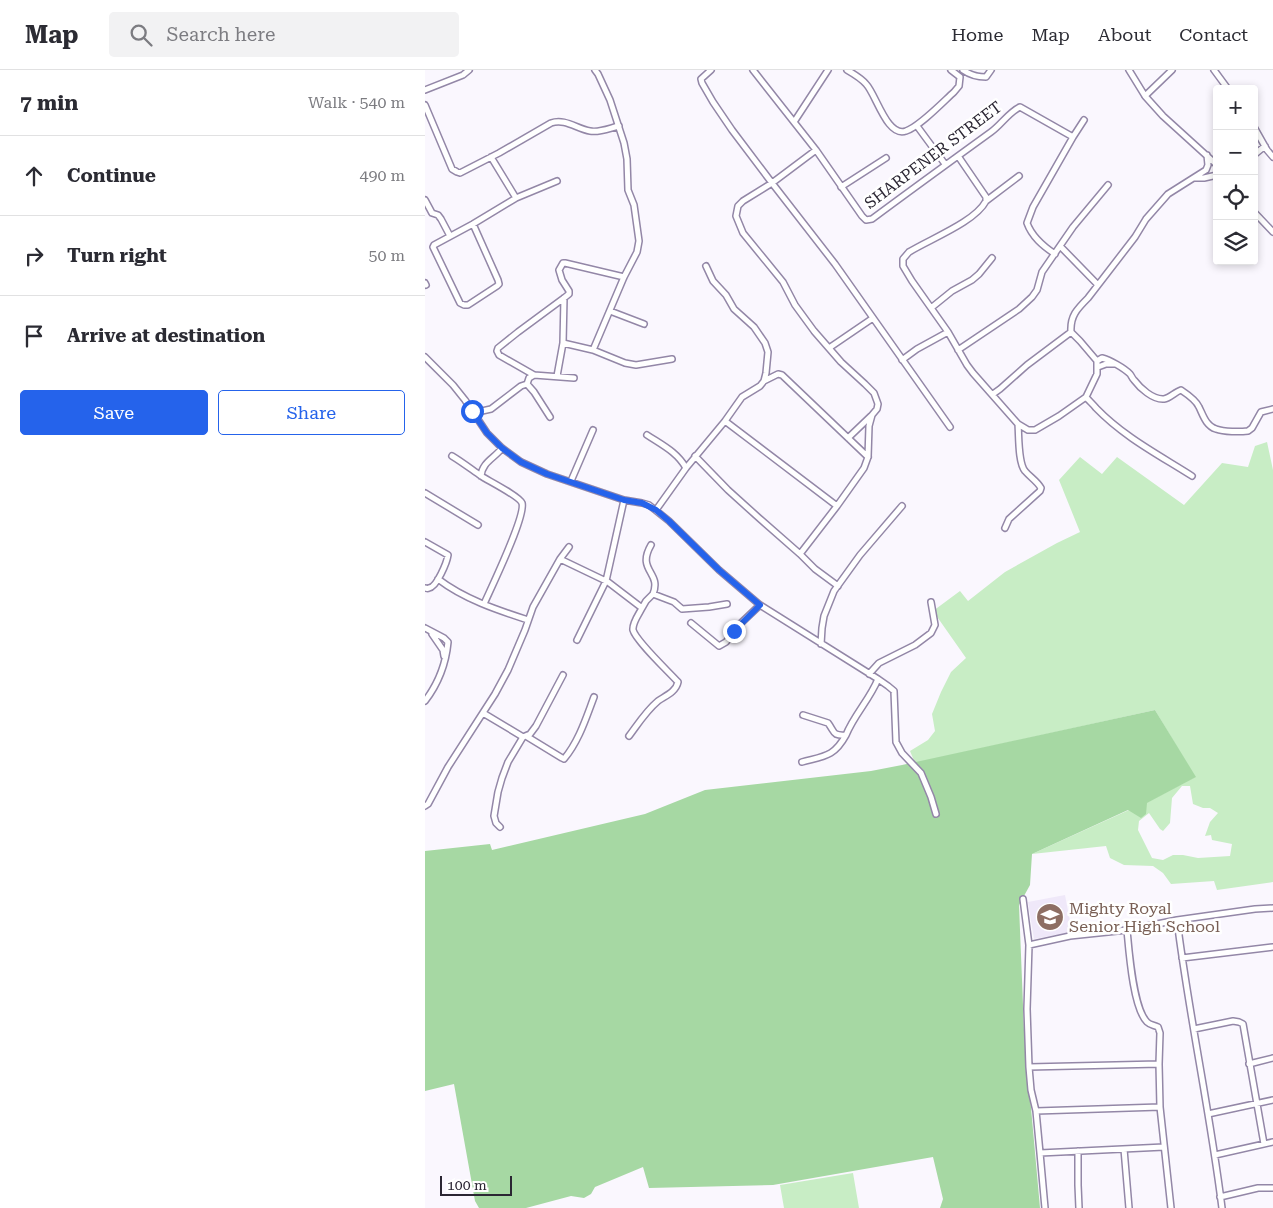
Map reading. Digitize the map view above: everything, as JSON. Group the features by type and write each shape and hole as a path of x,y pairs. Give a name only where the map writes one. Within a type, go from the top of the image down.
{"street":[{"path":"425,90 463,75 469,70"},
{"path":"593,350 624,277 637,252 639,241 634,205 628,190 627,159 624,144 610,100 595,70"},
{"path":"711,70 701,79 713,102 772,183 835,264 950,427"},
{"name":"SHARPENER STREET","path":"753,70 816,150 866,220 872,220 945,164 999,126 1014,110 1020,107 1073,137"},
{"path":"794,122 828,70"},
{"path":"847,70 867,84 885,118 900,132 917,126 955,92 959,86 960,77 951,70"},
{"path":"963,70 970,75 986,77 991,70"},
{"path":"1129,70 1145,96 1163,116 1213,162"},
{"path":"1145,96 1172,70"},
{"path":"1214,70 1225,85"},
{"path":"425,105 449,162 455,171 460,173 551,123 564,122 591,132 619,126"},
{"path":"1055,254 1042,245 1030,232 1027,222 1033,207 1084,120"},
{"path":"917,126 945,164"},
{"path":"1256,130 1273,158"},
{"path":"1258,152 1265,146"},
{"path":"816,150 772,183 749,196 738,206 736,216 743,232 783,282 795,305 814,331 841,362 874,393 878,404 877,409 848,438"},
{"path":"1098,364 1071,332 1072,318 1168,194 1195,178 1207,168 1207,155"},
{"path":"958,156 986,197 986,201"},
{"path":"491,157 516,198"},
{"path":"841,187 886,158"},
{"path":"1019,176 986,201 968,219 909,252 903,259 903,266 912,281 948,332 967,365 1018,424 1029,430 1035,430 1086,397 1102,358 1130,374 1139,386 1157,398 1164,399 1181,390 1186,393 1199,406 1205,420 1217,430 1248,431 1261,412 1273,409"},
{"path":"1195,178 1213,176"},
{"path":"473,224 499,284 468,305 464,305 460,303 433,247 435,244 516,198 557,181"},
{"path":"958,350 1019,309 1031,297 1037,290 1042,272 1082,216 1108,185"},
{"path":"425,200 432,213"},
{"path":"425,215 432,213 438,215 450,236"},
{"path":"1258,216 1273,232"},
{"path":"1060,246 1098,284"},
{"path":"931,308 952,291 972,280 992,258"},
{"path":"574,378 534,375 499,355 497,351 518,332 569,294 559,270 563,263 624,277"},
{"path":"656,510 686,468 725,421 742,397 760,386 764,381 766,373 768,352 765,343 734,309 726,295 713,281 706,266"},
{"path":"557,376 563,343 564,298"},
{"path":"610,311 644,324"},
{"path":"829,348 873,318"},
{"path":"902,360 917,349 948,332"},
{"path":"993,394 1027,365 1071,332"},
{"path":"563,343 593,350 625,363 636,365 673,359"},
{"path":"426,359 453,385 487,433 502,448 521,462 547,474 624,500 642,503 656,510 719,570 760,605 894,691 896,742 902,753 921,773 936,814"},
{"path":"764,381 778,374 782,375 868,457"},
{"path":"527,384 529,378 534,375"},
{"path":"472,411 482,412 491,409 521,386 527,384"},
{"path":"527,384 550,417"},
{"path":"1086,397 1122,432 1192,476"},
{"path":"800,554 864,468 868,457 869,426 872,415"},
{"path":"725,421 837,506"},
{"path":"1005,528 1009,519 1041,488 1024,471 1021,463 1018,424"},
{"path":"571,481 593,430"},
{"path":"647,435 677,455 686,468"},
{"path":"481,476 481,471 487,461 496,456 502,448"},
{"path":"452,456 515,496 522,505 518,525 484,604"},
{"path":"681,459 693,459 815,569 838,586"},
{"path":"425,493 478,525"},
{"path":"577,640 606,581 624,500"},
{"path":"821,644 821,628 832,594 860,555 902,506"},
{"path":"425,542 448,555 438,579 430,588 425,588"},
{"path":"629,736 649,709 673,691 678,682 637,637 633,630 633,626 642,608 655,589 655,582 645,559 651,545"},
{"path":"425,806 495,694 508,670 533,607 569,547"},
{"path":"560,560 606,581 642,608"},
{"path":"438,579 484,604 528,620"},
{"path":"653,594 674,602 682,609 727,604"},
{"path":"869,674 879,663 915,645 931,633 935,625 931,602"},
{"path":"691,623 719,646 726,642 740,624 760,605"},
{"path":"425,701 438,680 445,659 447,642 444,638 428,629"},
{"path":"500,827 496,823 494,816 498,792 508,762 525,737 536,726 563,675"},
{"path":"802,762 828,755 834,751 842,742 852,721 875,686 877,679"},
{"path":"425,689 433,690"},
{"path":"483,713 564,759 582,728 594,697"},
{"path":"803,715 828,723 834,733 838,735 846,735"},
{"path":"1023,899 1029,945 1027,1009 1029,1067 1031,1090 1036,1112 1045,1208"},
{"path":"1029,945 1070,936 1127,930 1177,920 1273,908"},
{"path":"1177,920 1222,1208"},
{"path":"1127,930 1136,998 1145,1020 1149,1024 1158,1027 1161,1033 1159,1064 1160,1107 1171,1208"},
{"path":"1182,958 1273,947"},
{"path":"1194,1029 1233,1021 1243,1024 1263,1144"},
{"path":"1249,1064 1273,1058"},
{"path":"1029,1067 1159,1064"},
{"path":"1208,1114 1273,1100"},
{"path":"1036,1112 1160,1107"},
{"path":"1215,1155 1273,1142"},
{"path":"1040,1153 1164,1148"},
{"path":"1124,1149 1129,1208"},
{"path":"1078,1152 1079,1208"},
{"path":"1220,1197 1258,1188 1273,1188"}],"shaded area":[{"name":"Mighty Royal Senior High School","path":"1065,895 1072,932 1034,939 1028,902"}],"green space":[{"path":"1267,442 1273,470 1273,882 1217,890 1214,881 1171,884 1163,873 1153,866 1124,865 1110,858 1106,846 1032,854 1129,810 1146,814 1146,803 1195,777 1155,710 915,763 910,751 928,740 935,731 932,714 941,692 951,672 966,658 933,611 960,591 968,601 1005,572 1080,532 1059,480 1080,457 1102,474 1117,457 1184,505 1222,463 1248,467 1255,446","holes":["1182,786 1190,786 1193,804 1203,808 1210,808 1218,813 1210,822 1205,836 1211,835 1212,840 1232,844 1230,856 1198,858 1173,855 1163,860 1152,858 1138,830 1139,821 1149,813 1163,831 1170,823 1172,798"]},
{"path":"1155,710 1196,777 1147,803 1146,814 1141,818 1128,810 1032,854 1030,885 1019,905 1024,1030 1040,1208 940,1208 943,1199 933,1157 773,1185 649,1188 643,1167 595,1187 591,1194 584,1198 571,1196 526,1208 479,1208 475,1201 454,1084 425,1091 425,851 490,844 492,850 645,814 705,790 871,771"},
{"path":"853,1173 859,1208 784,1208 780,1185"}],"place":[{"name":"Mighty Royal Senior High School","path":"1050,917"}],"route":[{"path":"472,411 487,433 502,448 521,462 547,474 624,500 642,503 663,515 719,570 760,605 734,631"}]}
